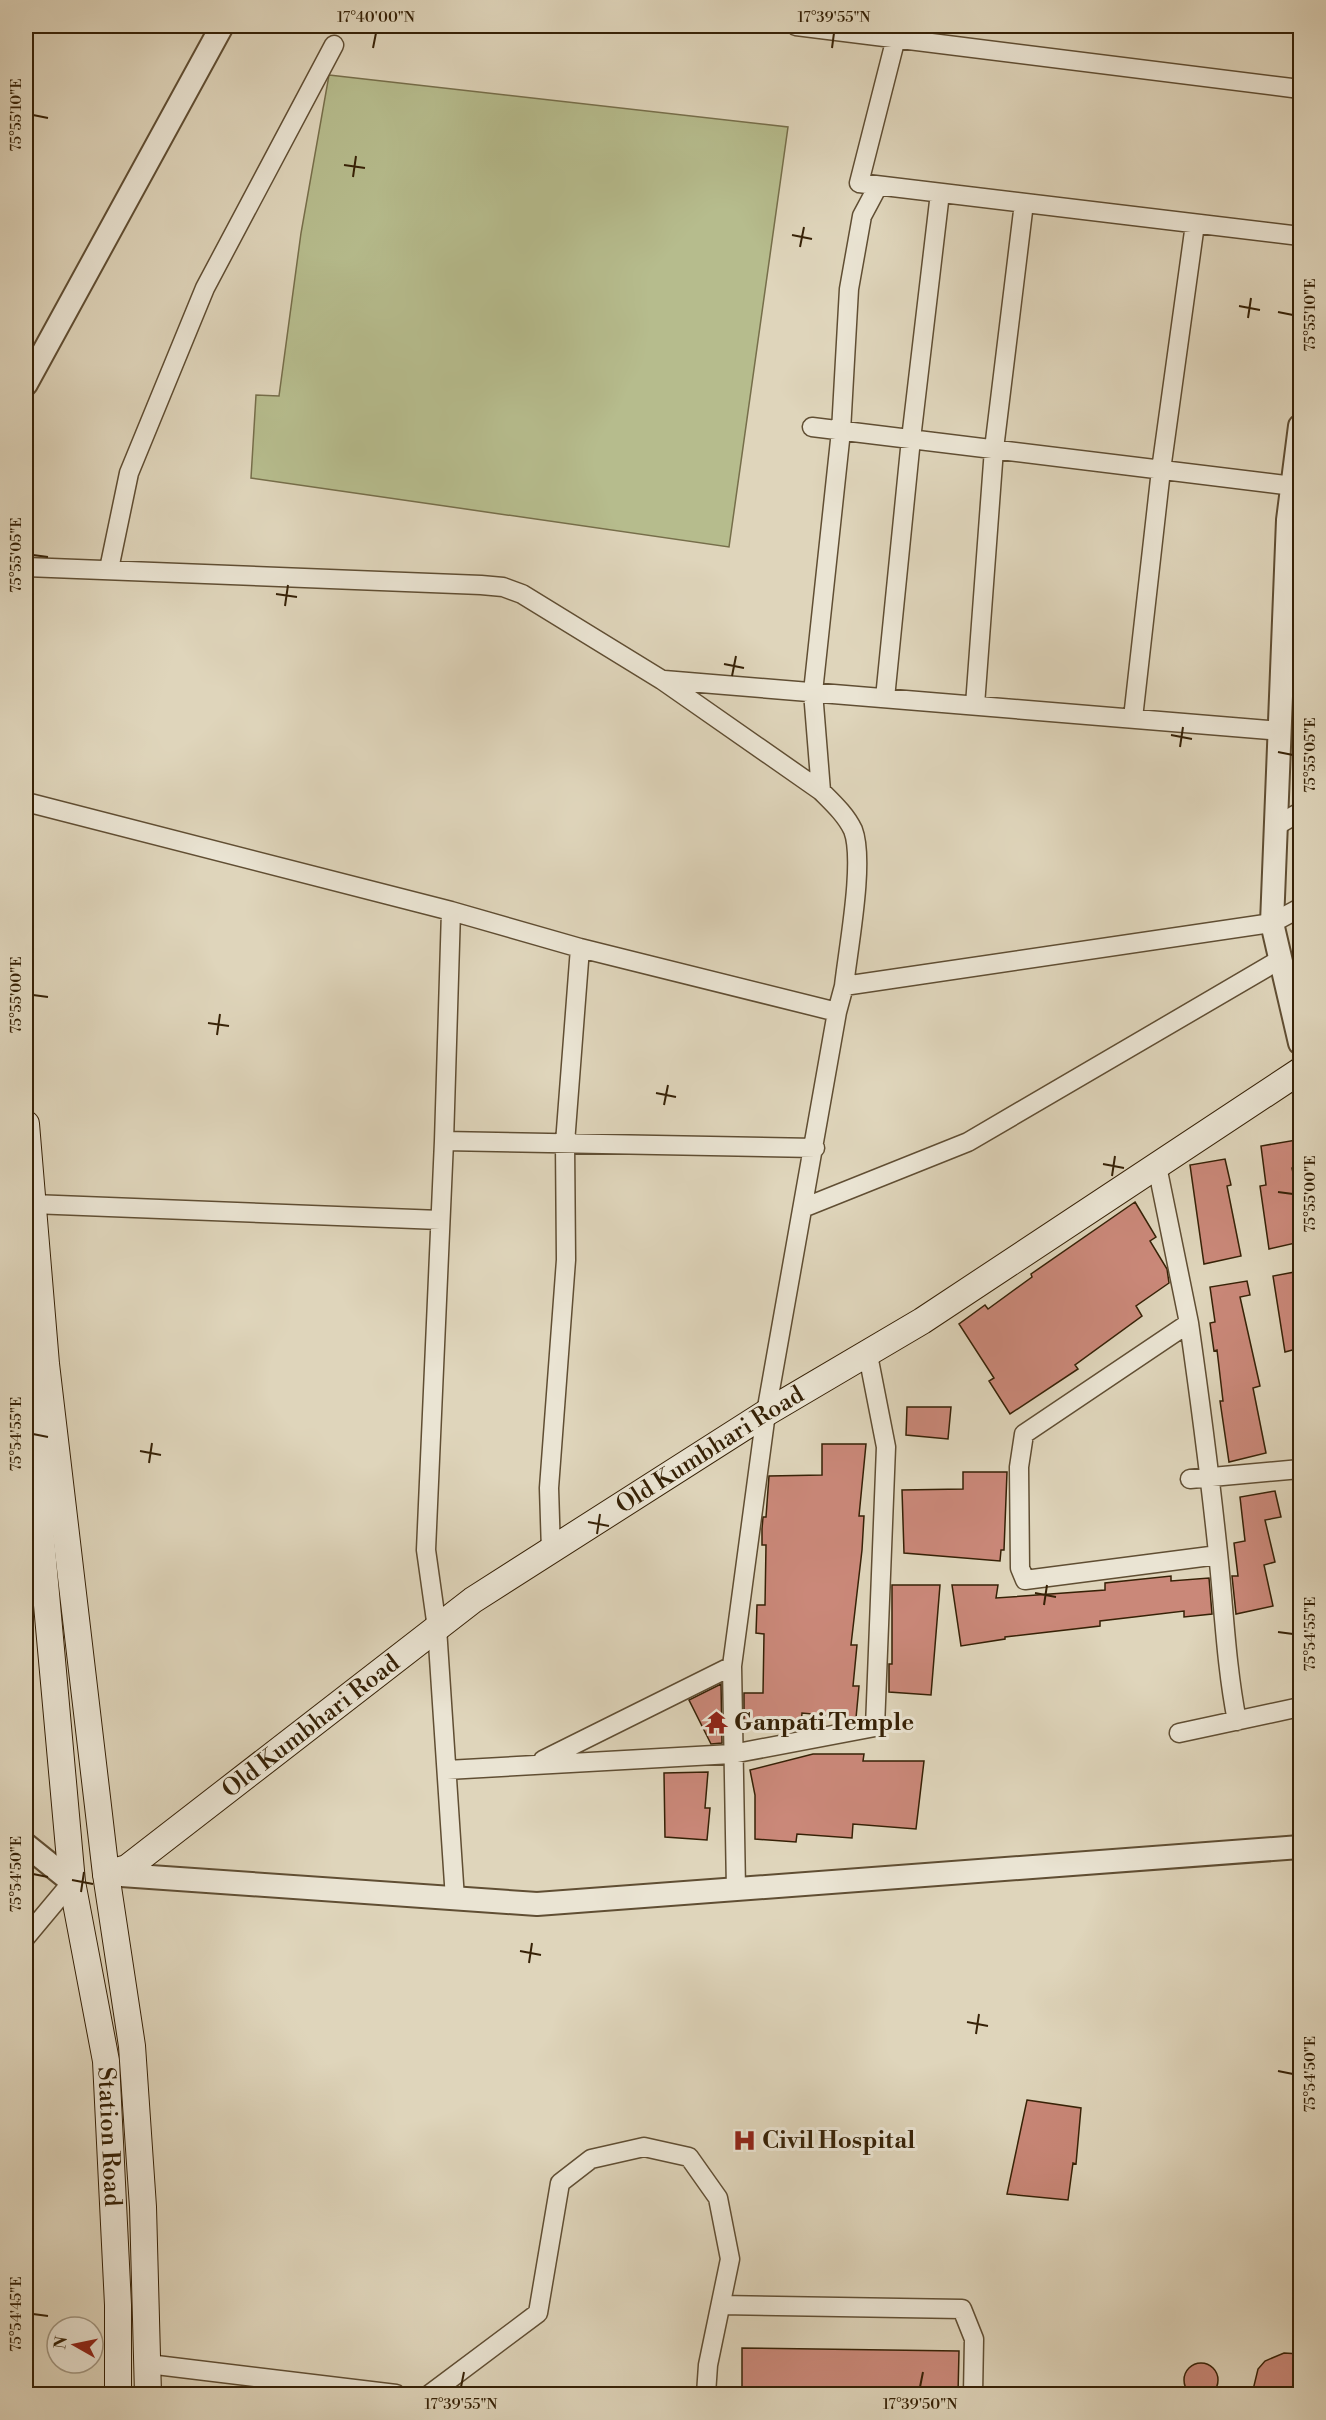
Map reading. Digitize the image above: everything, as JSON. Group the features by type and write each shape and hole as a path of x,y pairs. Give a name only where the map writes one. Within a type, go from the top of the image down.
{"main road":[{"name":"Old Kumbhari Road","path":"106,1874 127,1868 473,1600 766,1413 868,1355 1300,1071"},
{"path":"26,1124 46,1364 106,1874 132,2046 143,2207 148,2394"},
{"name":"Station Road","path":"26,1372 72,1882 106,2061 118,2305 118,2394"}],"street":[{"path":"26,384 222,26"},
{"path":"796,26 898,32 1300,89"},
{"path":"898,32 859,183 1300,236"},
{"path":"109,569 129,473 205,288 334,45"},
{"path":"821,791 813,692 841,431 849,289 862,216 878,186"},
{"path":"885,698 911,439 940,193"},
{"path":"975,705 994,449 1024,203"},
{"path":"1133,718 1161,470 1195,224"},
{"path":"1300,426 1288,520 1272,923 1300,1043"},
{"path":"812,427 1293,486"},
{"path":"26,567 503,587 522,594 662,680 821,791 840,810 853,830 859,854 844,986 837,1012 815,1148 766,1413 732,1666 736,1889"},
{"path":"662,680 1280,730"},
{"path":"26,802 451,911 580,948 837,1012"},
{"path":"1276,826 1300,812"},
{"path":"844,986 1272,923 1300,908"},
{"path":"451,911 444,1141 426,1550 437,1628 455,1899"},
{"path":"551,1551 549,1488 566,1260 565,1143 580,948"},
{"path":"803,1208 968,1142 1281,959"},
{"path":"444,1141 815,1148"},
{"path":"1157,1166 1189,1323 1210,1477 1230,1684 1237,1721"},
{"path":"32,1204 440,1220"},
{"path":"1189,1323 1024,1434 1019,1467 1020,1568 1025,1580 1218,1555"},
{"path":"447,1770 732,1754 875,1727 886,1447 868,1355"},
{"path":"1190,1479 1300,1469"},
{"path":"536,1764 732,1666"},
{"path":"1179,1732 1300,1707"},
{"path":"26,1845 72,1882 26,1937"},
{"path":"106,1874 537,1904 1300,1847"},
{"path":"430,2394 538,2313 560,2183 591,2159 644,2147 689,2157 718,2198 730,2259 708,2365 706,2394"},
{"path":"721,2305 962,2309 974,2339 973,2394"},
{"path":"148,2364 396,2394"}],"green space":[{"path":"329,75 788,127 729,547 251,478 256,395 279,396 301,233"}],"building":[{"path":"1296,1140 1300,1166 1292,1168 1300,1206 1300,1242 1269,1249 1260,1186 1266,1185 1261,1146"},
{"path":"1225,1159 1231,1185 1227,1186 1241,1256 1204,1264 1190,1165"},
{"path":"1135,1202 1156,1237 1150,1241 1167,1269 1169,1283 1136,1306 1142,1316 1075,1365 1078,1369 1010,1414 989,1381 994,1378 959,1324 985,1305 988,1309 1032,1277 1031,1274"},
{"path":"1300,1271 1300,1348 1285,1352 1273,1276"},
{"path":"1247,1281 1250,1295 1240,1297 1260,1386 1253,1388 1266,1453 1229,1462 1220,1401 1223,1401 1217,1350 1214,1351 1210,1323 1215,1322 1210,1287"},
{"path":"907,1407 951,1407 948,1439 906,1435"},
{"path":"822,1444 866,1444 859,1516 864,1516 862,1550 851,1645 857,1645 853,1686 859,1686 856,1718 802,1713 801,1725 744,1720 744,1693 763,1693 764,1634 756,1633 757,1605 765,1605 766,1545 762,1545 762,1529 763,1517 766,1517 769,1476 822,1475"},
{"path":"963,1472 1007,1472 1004,1550 1001,1550 1000,1561 904,1553 902,1490 963,1489"},
{"path":"1275,1491 1281,1517 1265,1520 1275,1562 1264,1565 1273,1606 1236,1614 1232,1576 1238,1576 1234,1543 1245,1541 1240,1497"},
{"path":"1171,1576 1171,1581 1209,1578 1212,1614 1184,1617 1184,1611 1100,1621 1100,1626 1005,1637 1005,1639 961,1646 952,1585 998,1585 996,1598 1105,1590 1105,1583"},
{"path":"892,1585 940,1585 931,1695 889,1692 889,1664 892,1664"},
{"path":"721,1684 722,1743 711,1744 689,1700"},
{"path":"813,1754 864,1754 863,1761 924,1761 916,1829 853,1824 852,1838 797,1834 796,1842 755,1839 755,1795 750,1770"},
{"path":"708,1772 705,1808 710,1808 707,1840 665,1837 664,1773"},
{"path":"1027,2100 1081,2108 1076,2164 1073,2163 1068,2200 1007,2194"},
{"path":"742,2348 959,2351 958,2394 742,2394"},
{"path":"1284,2353 1300,2354 1300,2394 1252,2394 1258,2369 1265,2361"},
{"path":"1201,2363 1213,2368 1218,2380 1213,2392 1201,2397 1189,2392 1184,2380 1189,2368"}],"place":[{"name":"Ganpati Temple","path":"716,1722"},
{"name":"Civil Hospital","path":"744,2140"}]}
